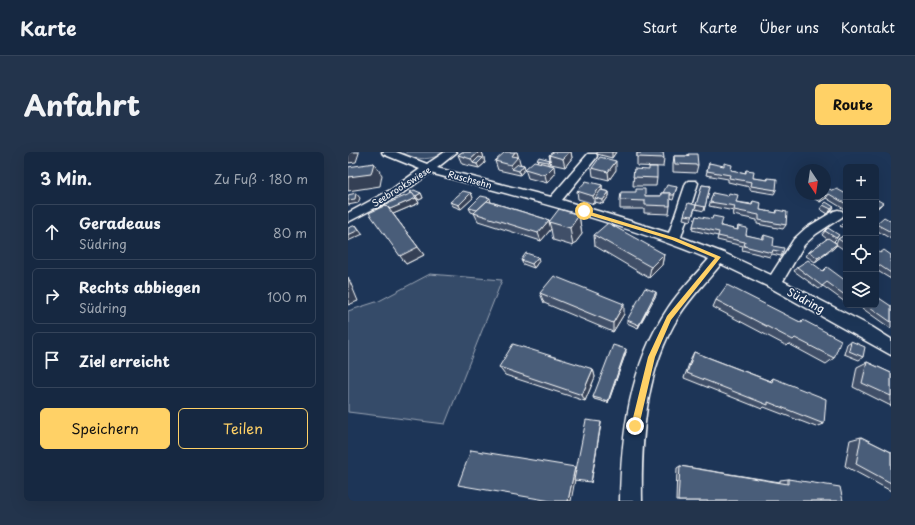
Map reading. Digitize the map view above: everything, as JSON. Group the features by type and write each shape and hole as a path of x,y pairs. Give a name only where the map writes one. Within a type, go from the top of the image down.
{"street":[{"name":"Ruschsehn","path":"387,152 429,169 554,202 602,217"},
{"name":"Seebrookswiese","path":"348,218 396,192 452,152"},
{"path":"554,202 592,156"},
{"path":"674,239 692,183"},
{"path":"774,283 799,242 811,231 838,214"},
{"name":"Südring","path":"602,217 674,239 719,257 774,283 866,332 891,348"},
{"path":"631,501 631,476 635,426 652,357 669,318 719,257"}],"shaded area":[{"path":"407,152 445,152 434,157 424,159 404,154"},
{"path":"430,274 502,280 445,424 348,412 348,311 379,301"}],"building":[{"path":"462,152 479,152 471,159 458,155"},
{"path":"505,152 515,152 512,156 518,157 511,165 495,161"},
{"path":"553,152 569,152 563,159 549,155"},
{"path":"663,152 664,158 637,157 637,153"},
{"path":"688,154 697,154 698,165 675,164 674,156 689,156"},
{"path":"479,157 483,158 477,164 473,163"},
{"path":"539,157 550,160 548,162 537,160"},
{"path":"600,157 616,161 608,172 592,168"},
{"path":"534,161 554,166 545,175 525,169"},
{"path":"374,163 371,174 348,177 348,167"},
{"path":"709,163 724,166 724,163 732,165 731,170 746,173 746,170 754,171 753,178 768,180 768,178 777,179 776,190 751,186 752,182 729,178 730,175 707,171"},
{"path":"518,164 524,165 519,171 512,169"},
{"path":"649,167 657,167 657,178 633,177 634,169 649,170"},
{"path":"586,181 602,185 593,196 577,191"},
{"path":"667,185 677,187 674,195 670,195 670,193 663,193"},
{"path":"702,185 710,186 705,207 696,205"},
{"path":"636,189 645,189 645,196 661,196 661,193 670,193 670,206 645,205 645,201 620,200 621,192 636,192"},
{"path":"837,189 843,192 843,202 831,195 831,190 833,191"},
{"path":"414,190 421,193 416,196 410,192"},
{"path":"601,190 609,192 603,200 595,198"},
{"path":"463,191 471,193 459,205 450,202"},
{"path":"356,193 355,199 348,200 348,195"},
{"path":"412,193 416,198 390,209 386,205 377,209 377,208"},
{"path":"713,193 728,196 729,193 738,195 736,202 752,205 753,201 761,203 760,210 777,213 777,210 787,212 786,225 759,220 759,215 734,210 735,206 710,202"},
{"path":"481,196 490,198 477,210 469,208"},
{"path":"487,201 549,220 538,233 474,213"},
{"path":"879,201 883,203 879,206"},
{"path":"826,202 834,207 831,209 823,205"},
{"path":"688,203 696,205 692,216 684,215"},
{"path":"386,205 418,247 400,256 369,213"},
{"path":"559,209 579,215 570,228 549,222"},
{"path":"696,216 712,219 713,216 723,218 721,226 738,230 738,226 747,228 746,235 764,239 764,235 774,238 773,246 784,248 783,252 773,250 772,253 744,246 745,242 718,236 719,232 693,226"},
{"path":"884,217 891,221 891,232 879,226 879,221"},
{"path":"608,223 664,254 651,267 594,235"},
{"path":"356,225 359,230 348,235 348,228"},
{"path":"828,228 839,235 836,238 825,231"},
{"path":"843,236 843,242 838,239"},
{"path":"828,238 837,244 818,258 809,252"},
{"path":"884,250 891,255 891,273 879,265 879,252"},
{"path":"526,253 538,257 532,264 521,260"},
{"path":"808,260 823,271 827,267 843,279 843,294 827,282 822,286 797,267"},
{"path":"554,276 624,304 613,323 540,293"},
{"path":"727,285 802,323 803,320 841,340 834,358 795,338 793,340 716,300"},
{"path":"645,288 656,292 639,325 627,320"},
{"path":"879,298 891,306 891,322 871,308 879,308"},
{"path":"851,341 865,347 863,357 849,351"},
{"path":"513,344 593,369 582,395 499,367"},
{"path":"613,345 626,349 608,401 593,397"},
{"path":"694,352 772,382 773,378 826,399 824,424 768,402 768,405 687,373"},
{"path":"867,362 891,373 891,396 862,383"},
{"path":"586,420 601,422 591,482 574,480"},
{"path":"861,437 891,452 891,483 856,464"},
{"path":"471,450 575,467 568,501 551,501 458,485"},
{"path":"680,466 788,484 788,479 840,487 843,501 678,501"}],"route":[{"path":"584,211 674,239 719,257 669,318 652,357 635,426"}]}
